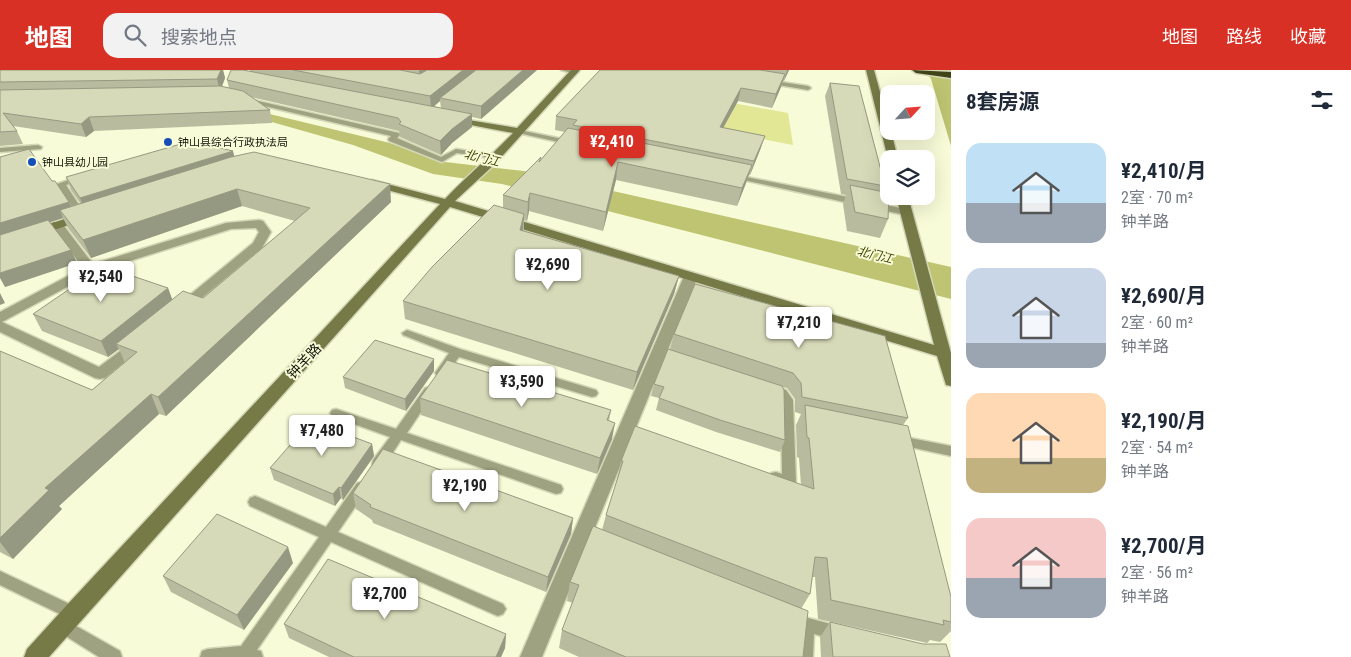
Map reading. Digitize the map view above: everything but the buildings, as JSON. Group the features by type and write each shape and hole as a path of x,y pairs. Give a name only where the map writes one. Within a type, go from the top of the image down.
{"highway":[{"path":"916,70 951,75"}],"street":[{"path":"870,70 890,150"},
{"name":"钟羊路","path":"36,657 62,625 450,203 463,186 494,159 518,131 576,71"},
{"path":"440,116 518,131"},
{"path":"364,181 450,203 943,353"},
{"path":"904,205 951,381"},
{"path":"0,244 88,215"},
{"path":"0,318 90,269 230,226 259,224 265,232 258,245 168,319"},
{"path":"57,225 90,269"},
{"path":"531,657 582,535 664,354 691,276"},
{"path":"0,326 100,374 145,338"}],"lane":[{"path":"564,70 576,71"},
{"path":"762,81 808,88"},
{"path":"232,97 396,135 392,140 442,160 456,151 494,159"},
{"path":"518,131 586,146"},
{"path":"0,150 38,148"},
{"path":"722,174 906,212"},
{"path":"88,215 61,184 89,175"},
{"path":"408,334 456,352 592,393"},
{"path":"208,657 248,656 329,534 456,352"},
{"path":"762,472 789,481 793,418 787,400 782,393 763,386"},
{"path":"336,413 556,489"},
{"path":"884,437 951,451"},
{"path":"255,502 498,609"},
{"path":"582,535 600,542"},
{"path":"0,578 73,613"},
{"path":"780,614 807,625 853,636"},
{"path":"62,625 114,657"},
{"path":"805,657 807,625"}],"shaded area":[{"path":"655,89 788,113 793,145 636,115"}],"water":[{"path":"925,70 951,70 951,146 935,92 935,85 933,85"},
{"name":"北门江","path":"236,106 390,143 445,162 524,171 951,267 951,299 502,184 433,174 353,145 233,111 0,111"}],"place":[{"name":"钟山县综合行政执法局","path":"168,142"},
{"name":"钟山县幼儿园","path":"32,162"}]}
